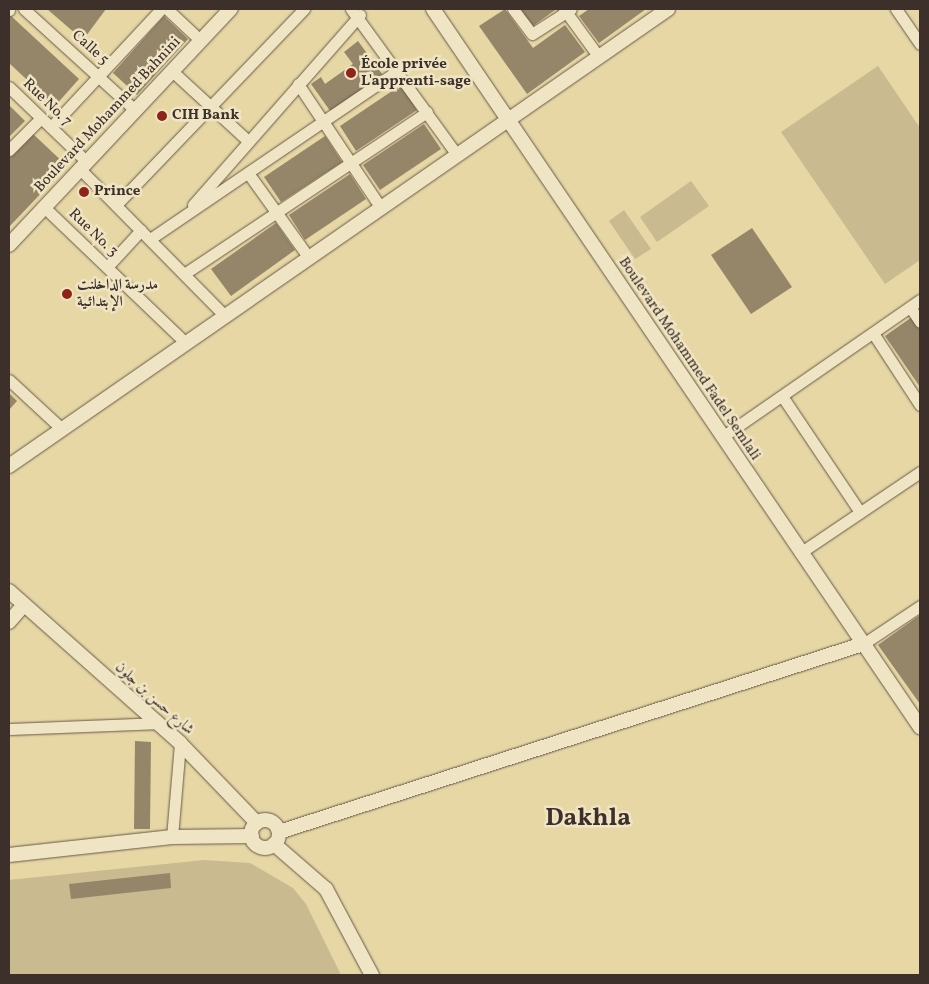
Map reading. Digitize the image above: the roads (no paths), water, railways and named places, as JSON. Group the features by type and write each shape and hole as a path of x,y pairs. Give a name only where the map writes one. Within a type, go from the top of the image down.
{"street":[{"name":"Calle 5","path":"24,9 136,110"},
{"path":"51,127 161,9"},
{"path":"167,9 200,40"},
{"name":"Boulevard Mohammed Bahnini","path":"9,245 231,9"},
{"path":"116,205 304,9"},
{"name":"Boulevard Mohammed Fadel Semlali","path":"433,9 722,438 920,727"},
{"path":"513,9 532,34 567,10 599,56"},
{"path":"896,9 920,44"},
{"path":"9,466 509,120 664,10"},
{"path":"182,218 298,84 355,12 399,70 457,155"},
{"path":"150,239 399,70"},
{"path":"172,71 248,141"},
{"path":"298,84 381,208"},
{"name":"Rue No. 7","path":"9,87 51,127 116,205 225,316"},
{"path":"184,274 427,112"},
{"path":"9,150 40,118"},
{"path":"248,173 309,258"},
{"name":"Rue No. 3","path":"44,207 186,343"},
{"path":"107,267 141,230"},
{"path":"722,438 920,300"},
{"path":"910,307 920,322"},
{"path":"873,333 920,405"},
{"path":"9,380 62,429"},
{"path":"782,396 860,512"},
{"path":"800,552 920,472"},
{"name":"شارع حسن بن جلون","path":"9,591 180,744 254,829"},
{"path":"9,622 24,605"},
{"path":"254,829 260,847 276,838 863,644 920,606"},
{"path":"9,729 156,723"},
{"path":"172,837 180,744"},
{"path":"9,855 254,829 270,821 276,838 326,889 372,975"}],"place":[{"name":"École privée L'apprenti-sage","path":"351,73"},
{"name":"CIH Bank","path":"162,116"},
{"name":"Prince","path":"84,192"},
{"name":"مدرسة الداخلنت الإبتدائـية","path":"67,294"}],"district":[{"name":"Dakhla","path":"588,819"}]}
